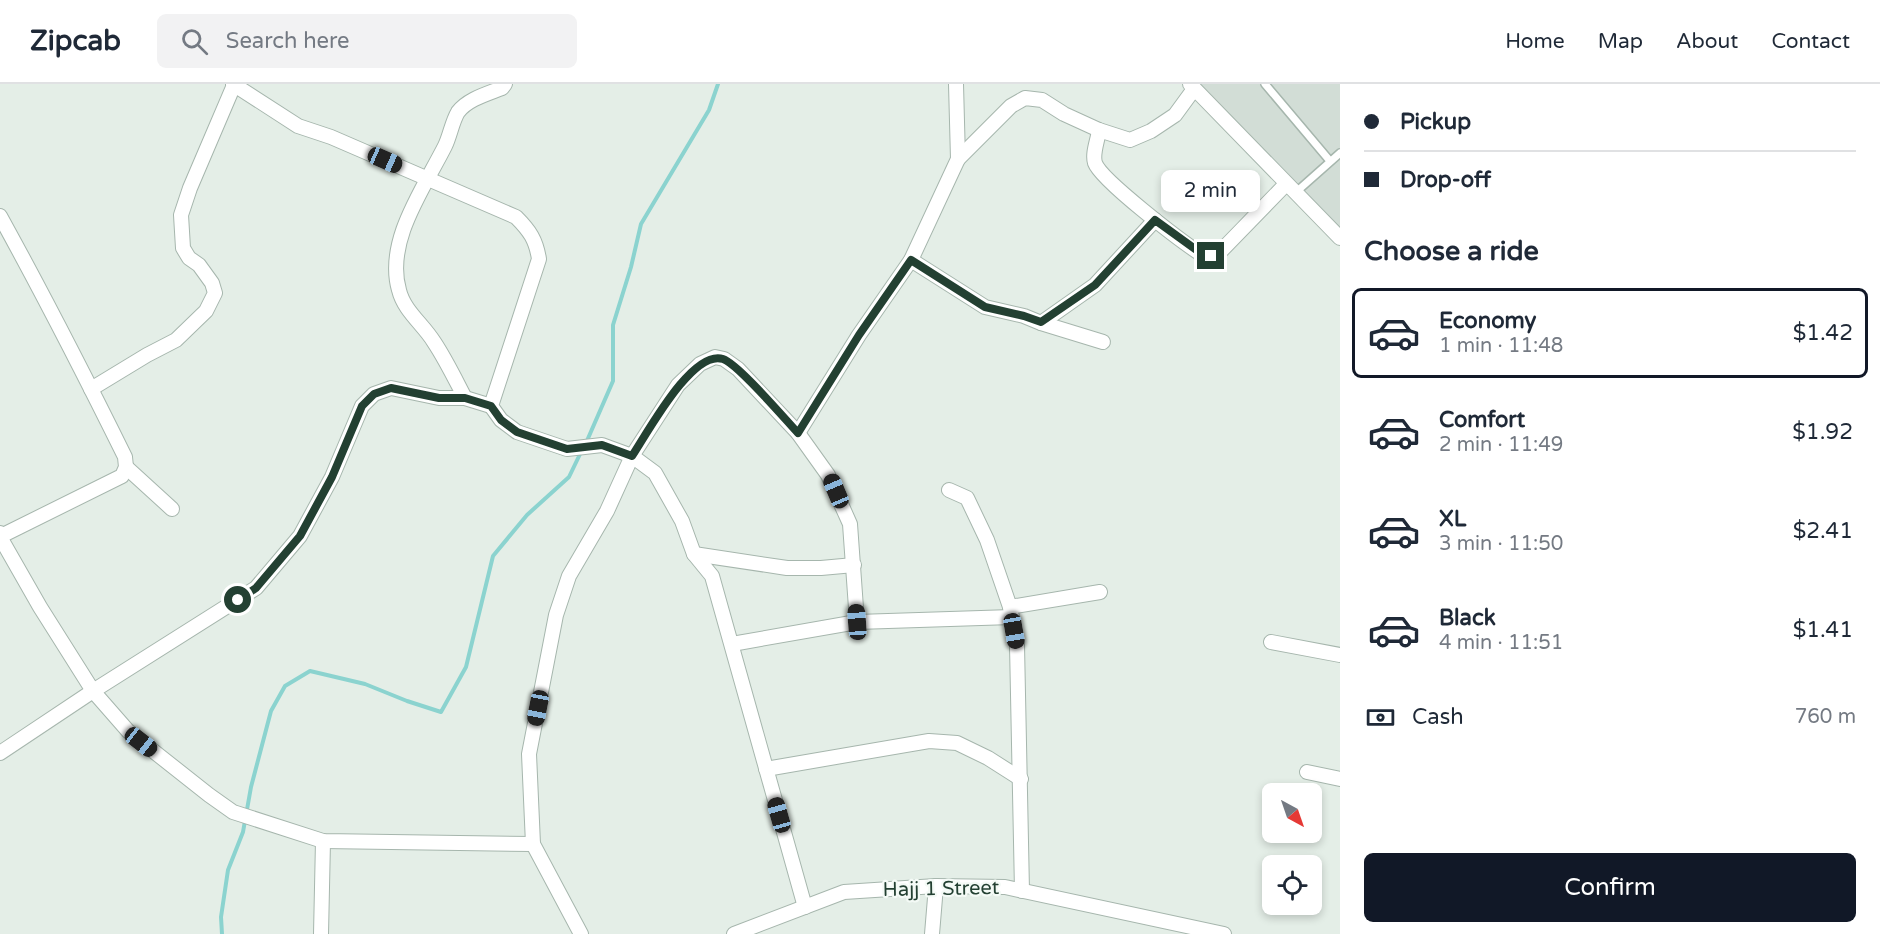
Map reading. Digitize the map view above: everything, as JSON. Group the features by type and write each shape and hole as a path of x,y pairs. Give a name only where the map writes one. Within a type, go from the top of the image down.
{"street":[{"path":"91,389 176,340 206,311 215,293 212,283 183,248 181,214 233,84 298,126 331,136 516,217 530,231 537,243 540,259 491,406"},
{"path":"465,398 435,343 419,320 408,312 399,290 396,255 410,214 446,144 458,113 468,103 502,88 504,84"},
{"path":"956,84 958,159"},
{"path":"798,433 859,335 911,260 958,159 1011,106 1025,98 1042,100 1064,114 1099,130 1130,140 1151,131 1175,115 1192,86 1340,238"},
{"path":"1099,130 1094,159 1096,165 1155,220 1202,254 1211,256 1219,253 1291,189"},
{"path":"0,216 29,267 125,458 126,467 122,476 0,536 40,607 93,691 128,730 233,812 256,820 323,841 533,844"},
{"path":"1041,322 1095,285 1155,220"},
{"path":"911,260 985,307 1024,316 1103,342"},
{"path":"581,934 533,844 529,754 556,615 569,576 607,510 632,456 678,385 700,364 715,357 724,359 738,369 798,433 828,475 850,524 857,622"},
{"path":"0,753 256,588 300,536 332,477 362,406 374,394 391,388 439,398 465,398 491,406 501,420 517,432 567,449 602,445 632,456 655,473 682,521 694,554 712,576 805,907"},
{"path":"126,467 172,509"},
{"path":"949,490 968,498 987,540 1011,612 1017,645 1022,891"},
{"path":"694,554 787,568 854,566"},
{"path":"732,644 857,622 1011,612 1100,592"},
{"path":"1271,642 1340,655"},
{"path":"766,769 929,741 957,743 988,758 1021,779"},
{"path":"1306,772 1340,779"},
{"path":"321,934 323,841"},
{"path":"932,934 936,886"},
{"name":"Hajj 1 Street","path":"734,934 844,892 936,886 1005,887 1224,934"}],"lane":[{"path":"1265,84 1330,161"},
{"path":"1291,189 1340,153"}],"shaded area":[{"path":"1198,84 1340,84 1340,233"}],"waterway":[{"path":"586,443 613,381 613,325 631,267 641,224 709,110 718,84"},
{"path":"222,934 221,917 228,870 243,832 251,787 271,711 285,686 310,671 365,684 441,712 466,667 493,556 527,515 569,477 581,452"}],"route":[{"path":"238,600 256,588 300,536 332,477 362,406 374,394 391,388 439,398 465,398 491,406 501,420 517,432 567,449 602,445 632,456 678,385 700,364 715,357 724,359 738,369 798,433 859,335 911,260 985,307 1041,322 1095,285 1155,220 1189,246 1202,254 1211,256"}]}
